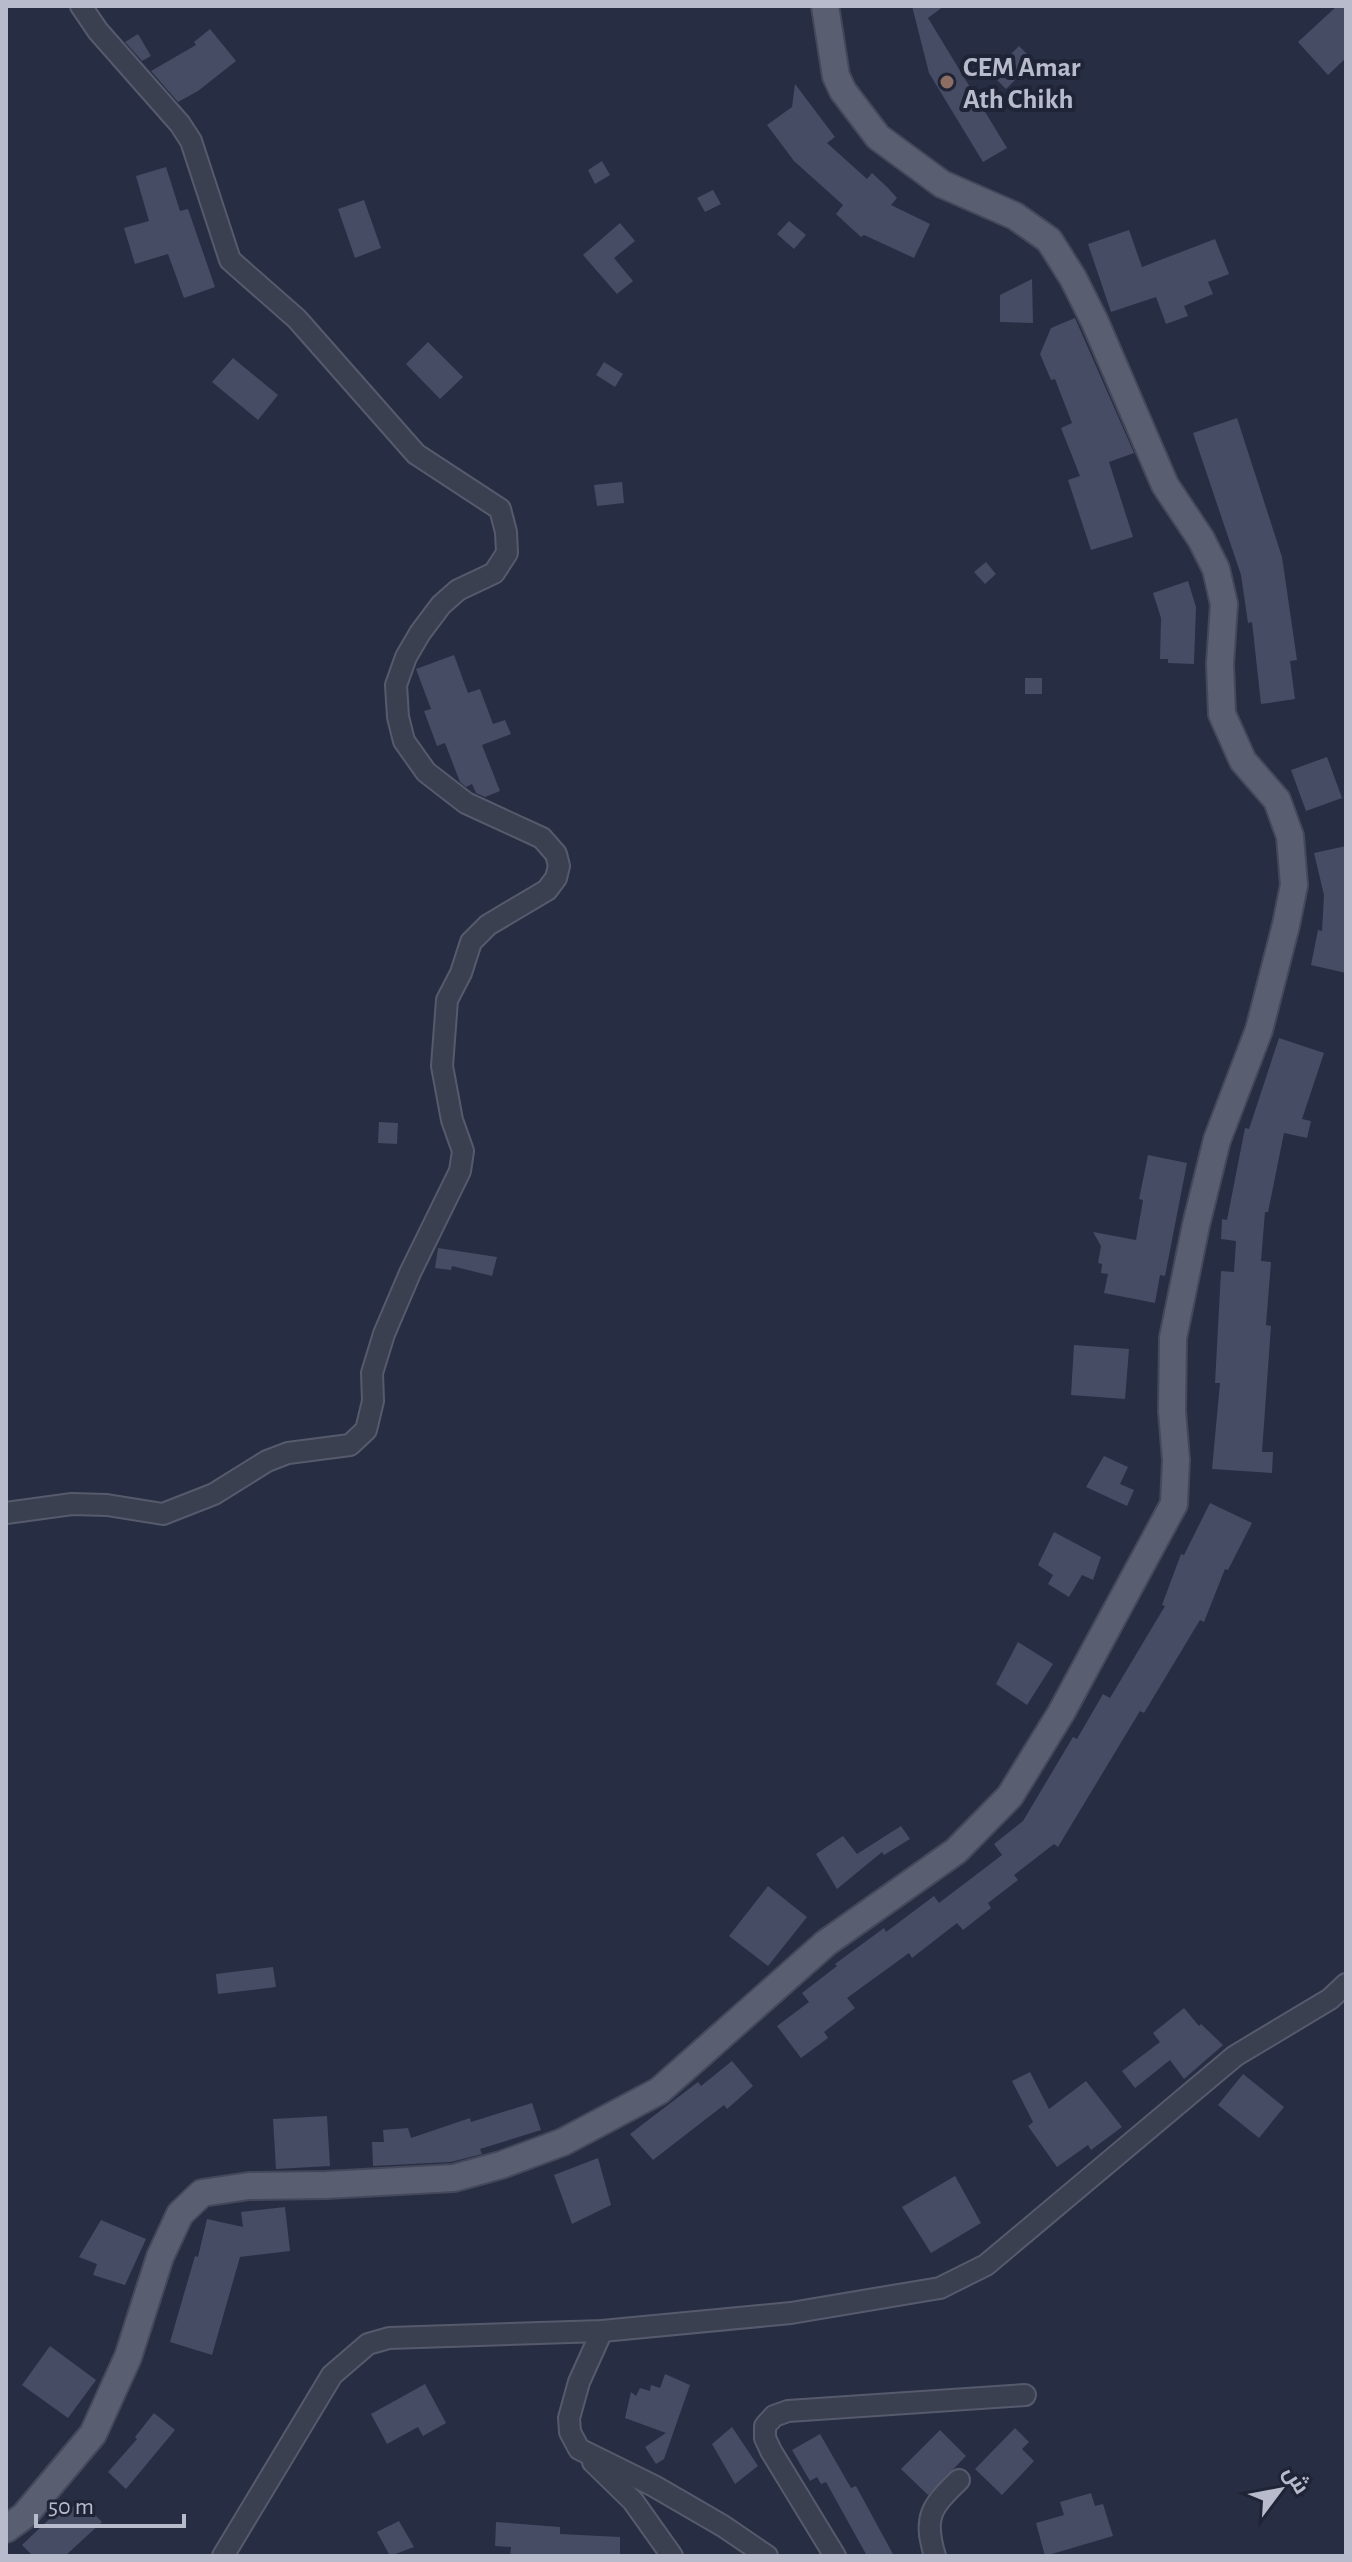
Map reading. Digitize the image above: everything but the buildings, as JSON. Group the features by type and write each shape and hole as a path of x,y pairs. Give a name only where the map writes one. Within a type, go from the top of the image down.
{"main road":[{"path":"6,2529 24,2516 93,2434 128,2357 160,2257 180,2214 202,2193 249,2186 454,2178 563,2142 659,2091 826,1943 956,1851 1010,1796 1061,1713 1174,1504 1173,1338 1217,1140 1259,1030 1286,925 1294,885 1290,836 1277,800 1243,761 1222,714 1220,664 1224,604 1216,569 1201,539 1165,485 1073,278 1049,240 1015,216 942,184 878,137 843,91 836,76 825,6"}],"street":[{"path":"6,1513 84,1504 132,1507 163,1514 214,1494 267,1461 288,1453 350,1445 366,1430 373,1401 372,1373 384,1334 460,1171 463,1151 452,1120 442,1066 447,1000 461,973 471,942 488,925 547,890 556,878 559,866 556,854 542,838 466,803 426,772 404,741 398,717 396,685 406,657 420,633 441,605 458,590 494,573 507,553 500,509 416,454 297,319 230,260 191,141 180,124 98,31 81,6"},
{"path":"223,2556 332,2375 368,2344 389,2338 602,2331 791,2313 940,2288 986,2265 1235,2056 1330,1999 1346,1984"},
{"path":"602,2331 579,2382 569,2418 570,2432 579,2449 633,2501 672,2556"},
{"path":"835,2556 765,2438 765,2426 774,2416 788,2411 1025,2395"},
{"path":"579,2449 654,2486 767,2556"},
{"path":"935,2556 928,2533 929,2517 937,2501 959,2480"}],"place":[{"name":"CEM Amar Ath Chikh","path":"947,82"}]}
